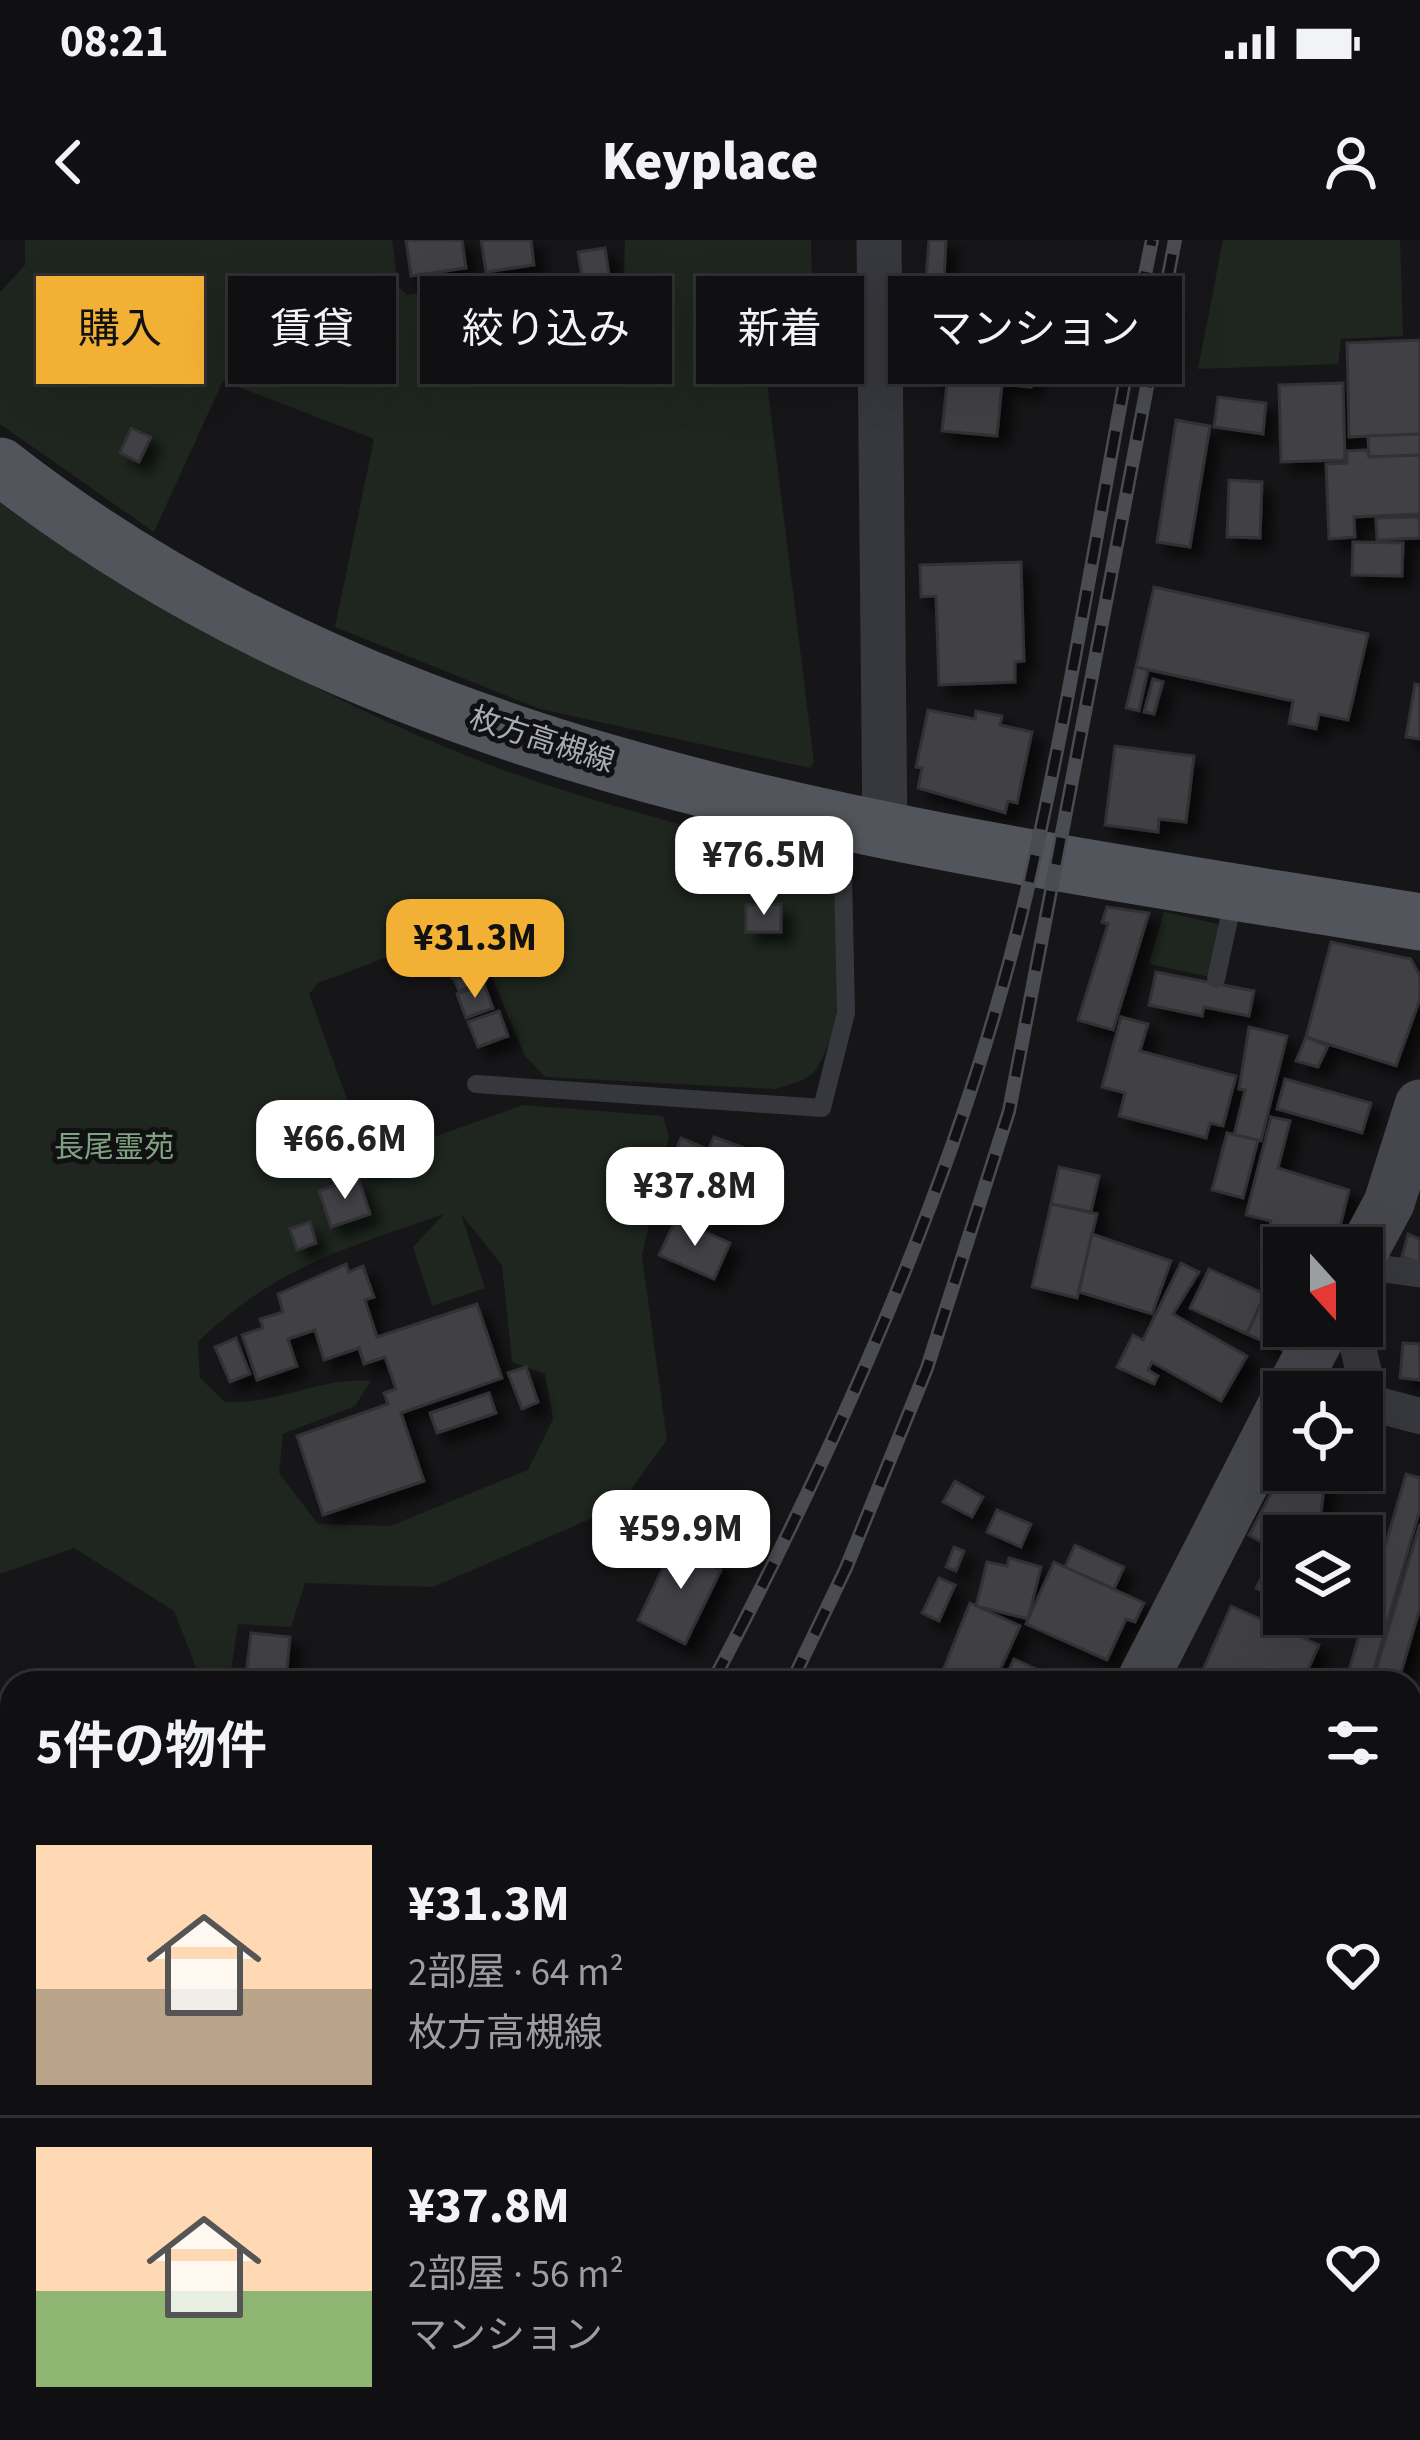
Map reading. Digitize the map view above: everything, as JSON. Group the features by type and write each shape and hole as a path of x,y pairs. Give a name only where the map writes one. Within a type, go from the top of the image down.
{"main road":[{"name":"枚方高槻線","path":"0,466 164,576 354,675 549,747 863,829 1420,922"},
{"path":"1376,1227 1389,1203 1420,1105"},
{"path":"1147,1671 1263,1445"}],"street":[{"path":"863,829 879,240"},
{"path":"1383,1270 1420,1274"},
{"path":"1358,1347 1371,1403 1420,1416"}],"lane":[{"path":"476,1084 822,1108 846,1013 863,829"},
{"path":"1216,979 1235,891"}],"green space":[{"path":"25,240 392,240 398,286 407,295 420,293 420,384 672,384 672,276 622,276 625,240 811,240 812,276 696,276 696,384 767,384 814,762 810,768 540,709 335,627 374,439 231,384 396,384 396,276 228,276 228,383 223,381 154,532 0,424 0,292 25,265"},
{"path":"1223,240 1400,240 1403,336 1341,339 1338,364 1198,369"},
{"name":"長尾霊苑","path":"0,501 229,642 409,732 560,789 830,864 840,968 835,1021 817,1068 798,1082 776,1089 545,1077 525,1056 470,926 318,983 309,994 364,1146 389,1153 523,1105 663,1116 669,1136 642,1256 667,1440 618,1507 433,1587 305,1583 291,1627 238,1624 231,1671 197,1671 174,1611 74,1548 0,1574","holes":["444,1214 413,1247 432,1306 485,1288 461,1214 502,1265 512,1362 545,1374 553,1419 528,1470 390,1526 318,1524 279,1473 283,1434 355,1406 371,1381 335,1382 265,1399 225,1402 200,1378 198,1342 284,1277"]},
{"path":"1164,912 1222,925 1210,977 1149,964"}],"building":[{"path":"406,240 462,240 466,268 411,276"},
{"path":"481,240 531,240 534,265 486,272"},
{"path":"929,240 946,240 944,276 926,276"},
{"path":"605,248 609,274 582,276 578,252"},
{"path":"1420,340 1420,434 1349,437 1347,343"},
{"path":"1343,383 1345,460 1281,462 1279,385"},
{"path":"947,384 1002,384 997,436 942,431"},
{"path":"1218,397 1266,403 1263,434 1214,427"},
{"path":"1176,420 1210,426 1190,547 1157,542"},
{"path":"131,428 151,437 139,462 120,453"},
{"path":"1420,434 1420,455 1369,457 1368,436"},
{"path":"1368,450 1369,457 1420,455 1420,514 1354,517 1355,537 1329,539 1326,464 1347,463 1347,451"},
{"path":"1229,480 1262,482 1260,538 1227,537"},
{"path":"1419,517 1420,538 1377,540 1376,518"},
{"path":"1353,542 1403,543 1402,576 1352,575"},
{"path":"1021,562 1024,661 1015,662 1015,682 939,685 936,596 921,597 920,565"},
{"path":"1154,587 1368,634 1348,720 1319,714 1316,729 1289,723 1293,701 1136,667"},
{"path":"1136,667 1148,670 1139,711 1126,708"},
{"path":"1153,679 1163,682 1154,714 1144,712"},
{"path":"1415,684 1420,685 1420,739 1406,737"},
{"path":"928,710 975,719 976,711 1002,716 1000,725 1032,732 1017,803 1008,801 1005,813 918,788 922,768 916,767"},
{"path":"1115,746 1194,756 1186,822 1159,819 1158,832 1105,825"},
{"path":"781,904 781,932 746,932 746,905"},
{"path":"1107,907 1149,913 1113,1030 1078,1020 1108,924 1102,922"},
{"path":"407,913 413,929 395,936 390,919"},
{"path":"468,936 480,967 452,978 440,947"},
{"path":"1331,942 1411,959 1420,976 1420,999 1396,1066 1306,1037"},
{"path":"480,969 485,981 459,991 454,979"},
{"path":"1156,972 1254,991 1249,1016 1204,1007 1202,1016 1149,1005"},
{"path":"484,984 493,1008 466,1018 457,994"},
{"path":"499,1011 508,1036 478,1047 468,1022"},
{"path":"1121,1017 1148,1024 1140,1051 1236,1076 1223,1126 1210,1123 1206,1138 1119,1116 1125,1093 1102,1087"},
{"path":"1249,1027 1287,1036 1261,1141 1234,1135 1245,1090 1239,1089"},
{"path":"1306,1037 1328,1046 1318,1067 1296,1061"},
{"path":"1285,1079 1371,1103 1362,1133 1277,1109"},
{"path":"1271,1117 1290,1121 1278,1168 1349,1190 1340,1227 1269,1227 1271,1221 1246,1215"},
{"path":"1227,1133 1258,1140 1243,1198 1212,1190"},
{"path":"714,1137 742,1147 737,1159 709,1148"},
{"path":"681,1138 724,1156 720,1163 747,1174 729,1216 716,1211 713,1219 657,1196"},
{"path":"383,1145 389,1161 363,1170 357,1154"},
{"path":"1059,1167 1099,1176 1091,1212 1051,1204"},
{"path":"358,1177 370,1214 331,1227 319,1191"},
{"path":"1051,1204 1097,1214 1077,1298 1032,1287"},
{"path":"676,1219 730,1243 714,1279 659,1255"},
{"path":"310,1222 316,1243 297,1250 290,1229"},
{"path":"1092,1234 1171,1261 1152,1314 1079,1292"},
{"path":"1408,1234 1420,1239 1420,1263 1402,1257"},
{"path":"1181,1263 1199,1272 1173,1314 1247,1356 1221,1401 1152,1362 1148,1370 1158,1376 1154,1384 1117,1367 1133,1335 1143,1340"},
{"path":"346,1264 349,1272 363,1266 374,1297 365,1300 377,1337 477,1304 502,1378 401,1413 424,1481 323,1515 297,1436 388,1404 384,1393 396,1389 385,1357 364,1364 359,1348 324,1360 315,1330 288,1339 297,1366 257,1380 242,1335 263,1328 260,1319 283,1312 278,1294"},
{"path":"1209,1269 1263,1293 1247,1334 1190,1308"},
{"path":"1263,1299 1263,1341 1247,1334"},
{"path":"236,1338 250,1374 230,1382 215,1347"},
{"path":"1403,1343 1420,1344 1420,1380 1400,1378"},
{"path":"526,1367 538,1402 522,1409 508,1373"},
{"path":"489,1393 496,1413 437,1433 430,1413"},
{"path":"1406,1474 1420,1478 1420,1509 1373,1671 1349,1671 1359,1635 1383,1635 1383,1553"},
{"path":"955,1481 983,1497 972,1517 943,1502"},
{"path":"1272,1491 1324,1491 1321,1515 1263,1515 1263,1543 1249,1535"},
{"path":"997,1510 1031,1524 1021,1547 987,1532"},
{"path":"1420,1524 1420,1608 1402,1671 1376,1671"},
{"path":"683,1542 719,1559 716,1568 721,1570 685,1644 638,1620 673,1547 679,1550"},
{"path":"1075,1545 1124,1567 1114,1589 1065,1567"},
{"path":"954,1547 964,1551 956,1571 946,1567"},
{"path":"1009,1558 1041,1567 1028,1619 976,1606 987,1562 1007,1566"},
{"path":"1054,1562 1144,1603 1135,1622 1126,1619 1107,1660 1026,1624"},
{"path":"939,1578 955,1585 939,1621 922,1613"},
{"path":"970,1603 1020,1626 999,1671 943,1671"},
{"path":"1231,1606 1263,1620 1263,1635 1296,1635 1319,1645 1307,1671 1202,1671"},
{"path":"251,1633 290,1637 287,1670 297,1671 246,1671"},
{"path":"1014,1659 1041,1671 1008,1671"}],"railway":[{"path":"718,1671 858,1383 978,1070 1035,856 1152,240"},
{"path":"797,1671 846,1568 927,1368 1009,1111 1175,240"}]}
